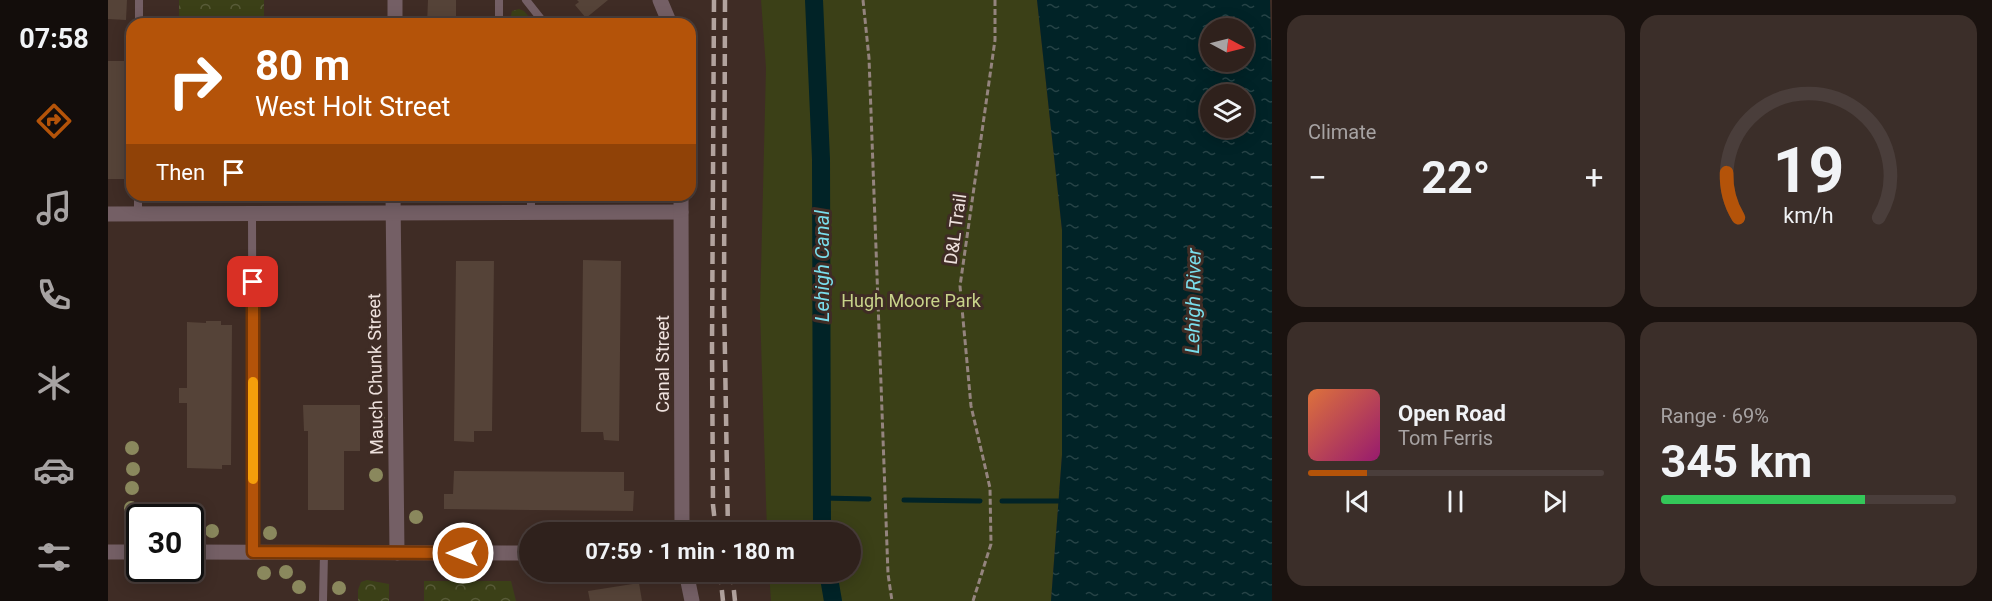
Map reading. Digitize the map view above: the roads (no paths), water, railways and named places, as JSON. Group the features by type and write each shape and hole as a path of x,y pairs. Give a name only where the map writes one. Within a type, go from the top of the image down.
{"street":[{"path":"395,0 395,18"},
{"path":"660,0 667,18"},
{"name":"Mauch Chunk Street","path":"393,201 397,553"},
{"name":"Canal Street","path":"681,201 682,522"},
{"path":"108,214 681,212"},
{"path":"108,552 126,552"},
{"path":"204,552 519,553"},
{"path":"688,582 692,601"}],"lane":[{"path":"139,18 140,0"},
{"path":"499,18 500,0"},
{"path":"526,0 540,18"},
{"path":"138,201 138,214"},
{"path":"531,201 531,213"},
{"path":"252,214 253,552"},
{"path":"323,601 324,553"}],"water":[{"name":"Lehigh River","path":"1037,0 1270,0 1272,601 1051,601 1062,455 1062,230"}],"waterway":[{"name":"Lehigh Canal","path":"814,0 821,159 822,522"},
{"path":"822,498 869,499"},
{"path":"904,500 980,501"},
{"path":"1002,501 1058,501"},
{"name":"Lehigh Canal","path":"830,582 833,601"}],"railway":[{"path":"714,0 712,347 715,522"},
{"path":"725,0 724,298 728,522"},
{"path":"721,582 723,601"},
{"path":"733,582 735,601"}],"park label":[{"name":"Hugh Moore Park","path":"911,300"}]}
